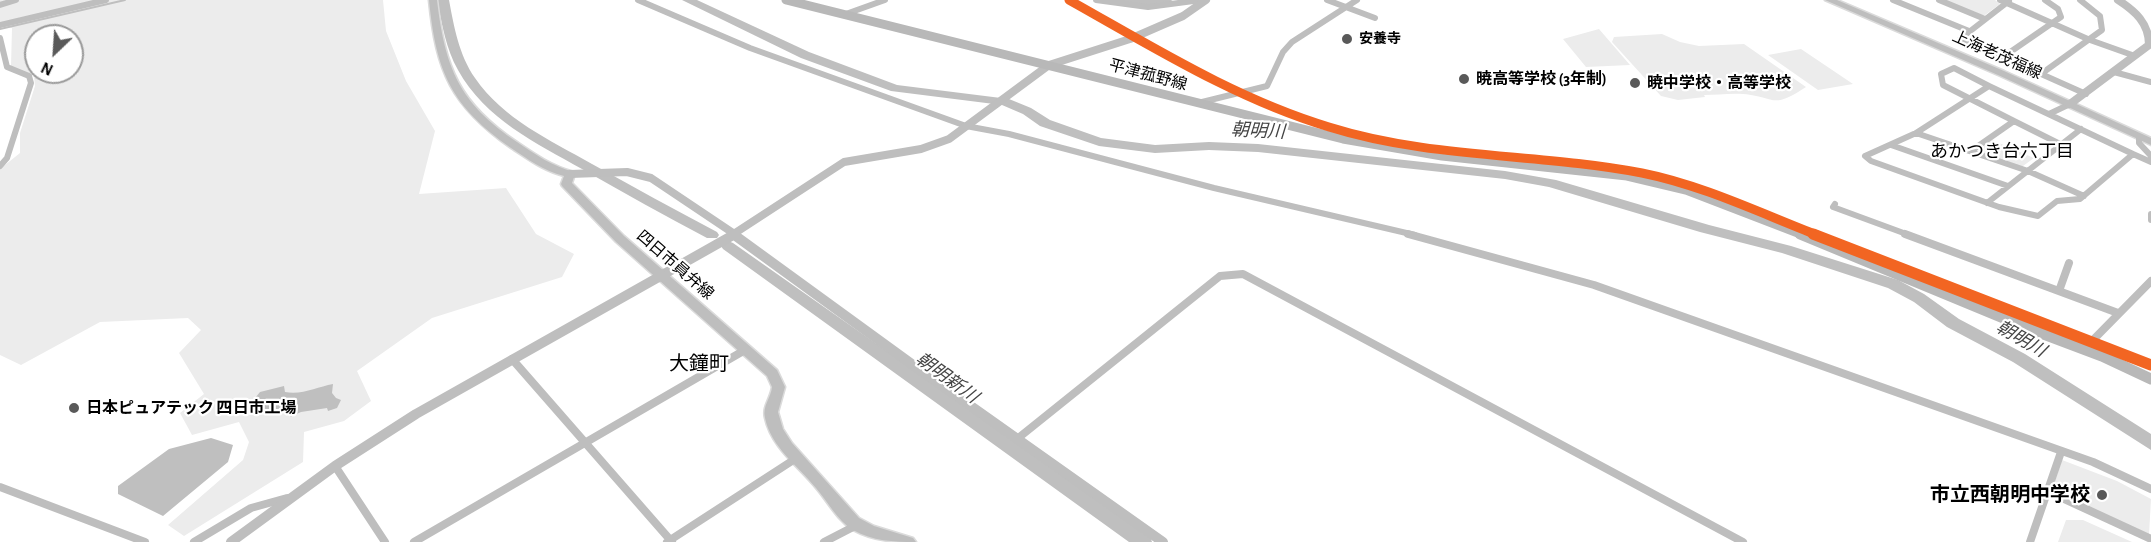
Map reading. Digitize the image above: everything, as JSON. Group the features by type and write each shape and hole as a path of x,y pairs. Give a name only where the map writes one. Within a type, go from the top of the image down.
{"main road":[{"path":"433,0 440,52 450,77 471,109 486,125 538,162 559,172 574,174"},
{"name":"平津菰野線","path":"786,0 1194,104 1390,148 1656,181 1769,221 2025,327 2080,347 2151,379"},
{"name":"上海老茂福線","path":"1830,0 1941,46 2151,142"},
{"name":"四日市員弁線","path":"574,174 566,184 620,239 779,382 781,388 771,415 773,423 795,459 822,484 843,512 857,525 908,542"}],"street":[{"path":"0,5 16,0"},
{"path":"0,25 106,0"},
{"path":"638,0 788,63 871,94 968,124 1214,188 1381,226 1586,282 2065,452 2151,489"},
{"path":"843,15 851,10 885,0"},
{"path":"1096,0 1157,8 1199,4"},
{"path":"231,542 335,466 416,414 734,234 844,162 936,146 949,139 1046,67 1176,19 1206,0"},
{"path":"1327,0 1376,18"},
{"path":"1194,104 1267,86 1283,52 1292,42 1357,0"},
{"path":"1893,0 1969,32"},
{"path":"1939,0 1985,19"},
{"path":"2002,57 2061,17 2061,13 2045,0"},
{"path":"2041,74 2102,30 2103,22 2095,10 2080,0"},
{"path":"2049,114 2086,94 2149,45 2149,29 2139,15 2118,0"},
{"path":"2086,94 1960,39 2006,1 2090,40 2135,56"},
{"path":"0,38 7,68 29,76 31,83 7,158 0,166"},
{"path":"2062,144 1943,85 1941,74 1954,68 2151,162"},
{"path":"2114,72 2151,82"},
{"path":"1989,86 1916,133 1865,156 1871,161 1987,203 2038,216 2054,202 2078,199 2133,154"},
{"path":"1971,151 2014,121"},
{"path":"1987,203 2081,129"},
{"path":"1916,133 2028,171 2084,195"},
{"path":"2139,137 2139,143 2151,156"},
{"path":"1891,145 2008,186"},
{"path":"574,174 616,172 640,174 651,178 734,234 1163,542"},
{"path":"1835,204 1833,207 2118,313"},
{"path":"2151,214 2151,220"},
{"path":"2059,291 2069,263"},
{"path":"1017,439 1220,276 1243,274 1743,542"},
{"path":"2080,347 2094,339 2151,281"},
{"path":"414,542 745,350"},
{"path":"512,359 670,541 795,459"},
{"path":"2030,542 2047,491 2065,452"},
{"path":"335,466 385,542"},
{"path":"0,487 145,542"},
{"path":"2047,491 2151,539"},
{"path":"194,542 251,508 290,498"},
{"path":"824,542 857,525"}],"shaded area":[{"path":"0,0 383,0 386,31 406,81 435,131 419,194 506,188 536,234 574,254 562,277 432,318 357,371 371,401 344,421 304,432 303,462 184,536 168,525 243,460 249,442 239,422 192,435 180,413 204,394 179,353 201,330 188,318 100,322 21,365 0,355 0,169 20,153 20,133 35,84 84,84 84,24 24,24 24,72 11,66 12,28 0,25"},
{"path":"1942,0 1995,0 2000,4 1985,15 1980,15"},
{"path":"1599,29 1630,65 1586,67 1563,39"},
{"path":"1662,34 1680,42 1699,46 1744,44 1806,87 1780,100 1738,94 1704,95 1705,97 1678,100 1661,96 1612,42 1614,37"},
{"path":"1801,49 1853,84 1818,90 1768,55"},
{"path":"1992,140 2034,158 2023,166 2017,166 1978,150"},
{"path":"333,384 332,393 341,400 337,408 328,411 327,408 301,412 290,417 289,412 277,409 264,412 263,406 251,403 260,392 284,386 285,392 298,392"},
{"path":"211,438 233,445 228,462 163,516 118,494 118,486 169,449"},
{"name":"市立西朝明中学校","path":"2062,460 2117,481 2151,499 2149,535 2052,490"},
{"path":"2066,520 2083,520 2132,542 2058,542"}],"waterway":[{"path":"0,29 125,0"},
{"name":"朝明新川","path":"443,0 452,42 460,62 471,81 495,108 540,140 712,235"},
{"name":"朝明川","path":"688,0 805,55 895,88 1005,102 1027,111 1045,123 1099,142 1155,149 1209,146 1258,148 1505,175 1551,183 1705,229 1786,249 1893,284 1919,298 1953,323 2019,358 2151,443"},
{"path":"1122,1 1170,3"},
{"name":"朝明新川","path":"728,246 1143,542"}],"transit line":[{"path":"1069,0 1178,61 1290,114 1369,138 1408,145 1603,167 1680,182 2151,365"}],"place":[{"name":"安養寺","path":"1347,39"},
{"name":"暁高等学校 (3年制)","path":"1464,79"},
{"name":"暁中学校・高等学校","path":"1635,83"},
{"name":"日本ピュアテック 四日市工場","path":"74,408"},
{"name":"市立西朝明中学校","path":"2102,495"}],"district":[{"name":"あかつき台六丁目","path":"2002,152"},
{"name":"大鐘町","path":"699,364"}]}
